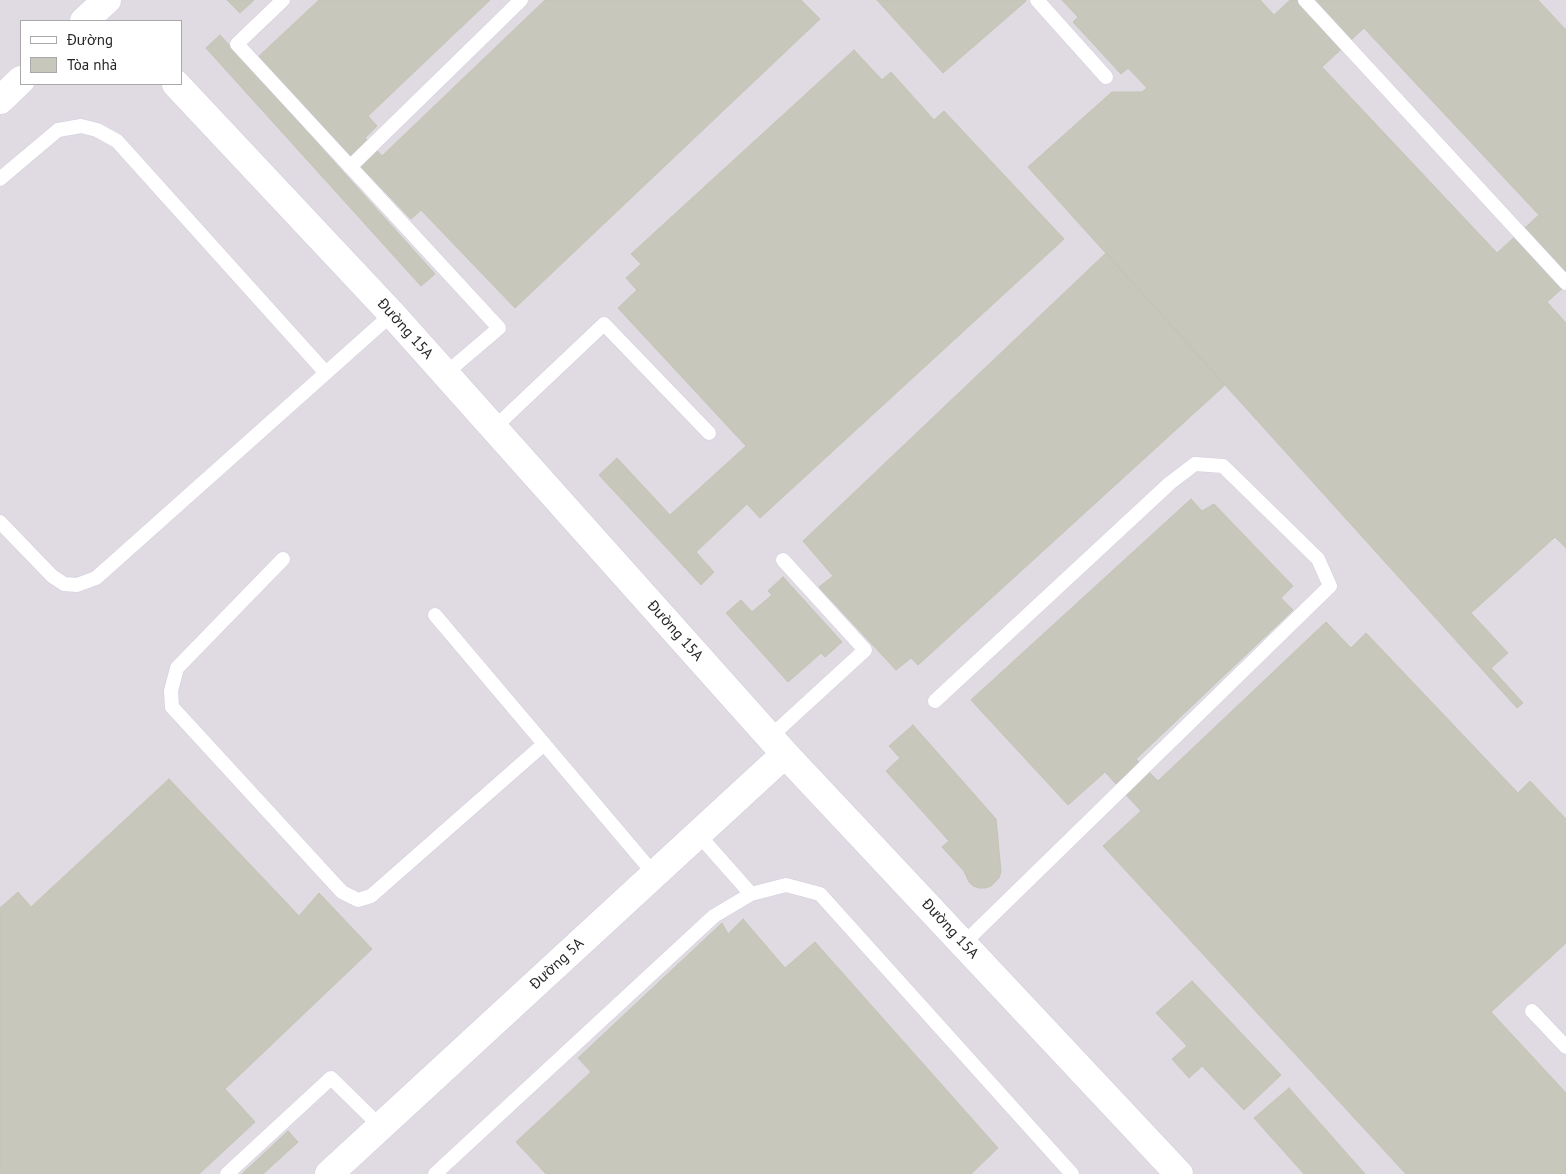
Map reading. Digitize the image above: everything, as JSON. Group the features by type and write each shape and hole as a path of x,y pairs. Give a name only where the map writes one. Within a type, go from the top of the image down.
{"street":[{"path":"0,100 20,81"},
{"name":"Đường 15A","path":"177,85 392,314 778,746 1179,1174"},
{"name":"Đường 5A","path":"330,1174 698,834 778,746"}],"lane":[{"path":"283,0 236,44 499,328 445,374"},
{"path":"350,167 520,0"},
{"path":"1037,0 1106,78"},
{"path":"1305,0 1566,283"},
{"path":"0,179 58,130 81,126 97,130 117,140 326,372"},
{"path":"0,522 52,576 64,584 77,585 96,578 392,314"},
{"path":"494,428 604,324 709,433"},
{"path":"935,701 1170,483 1195,464 1223,466 1318,559 1330,586 963,944"},
{"path":"283,560 178,668 171,692 172,707 342,892 358,900 371,896 544,744"},
{"path":"778,746 865,650 783,560"},
{"path":"435,615 655,875"},
{"path":"698,834 751,894"},
{"path":"436,1174 714,916 751,894 786,885 820,894 1072,1174"},
{"path":"1532,1011 1566,1047"},
{"path":"227,1174 330,1078 381,1127"}],"shaded area":[{"path":"0,0 1566,0 1566,1174 0,1174"}],"building":[{"path":"227,0 254,0 240,13"},
{"path":"319,0 490,0 368,116 377,126 365,138 382,156 545,0 801,0 820,19 515,308 421,210 411,219 257,58"},
{"path":"877,0 1025,0 1026,1 943,73"},
{"path":"1062,0 1260,0 1274,15 1290,0 1538,0 1566,30 1566,285 1547,302 1566,323 1566,548 1555,537 1471,613 1508,653 1491,668 1523,703 1517,708 1028,167 1112,92 1142,92 1147,88 1128,68 1121,74 1073,22 1078,17","holes":["1364,28 1539,215 1497,253 1322,67"]},
{"path":"220,35 435,274 421,286 206,48"},
{"path":"854,50 882,80 891,72 934,120 944,111 1064,239 760,518 747,504 696,552 714,572 701,585 599,475 617,458 670,515 746,446 618,308 637,290 626,278 641,264 631,254"},
{"path":"1106,253 1225,385 918,665 911,658 896,670 819,587 833,576 803,541"},
{"path":"1191,499 1202,511 1214,504 1293,586 1281,598 1293,610 1136,759 1158,781 1326,622 1351,648 1366,633 1518,793 1530,781 1566,819 1566,943 1491,1012 1566,1093 1566,1174 1406,1174 1103,846 1141,811 1105,772 1068,805 971,700"},
{"path":"783,577 842,642 825,657 821,653 788,682 726,613 741,600 752,612 772,595 768,591"},
{"path":"913,725 996,819 1001,872 999,878 991,886 979,888 969,882 964,871 942,847 949,841 886,771 900,758 889,746"},
{"path":"169,779 299,916 319,893 372,949 225,1089 255,1122 199,1174 0,1174 0,908 18,892 31,907"},
{"path":"743,919 785,968 815,942 998,1148 971,1174 546,1174 516,1142 591,1072 578,1058 722,923 728,934"},
{"path":"1192,981 1281,1075 1244,1110 1202,1066 1189,1078 1172,1059 1187,1046 1156,1013"},
{"path":"1289,1088 1365,1174 1304,1174 1254,1118"},
{"path":"288,1131 298,1142 263,1174 242,1174"}]}
